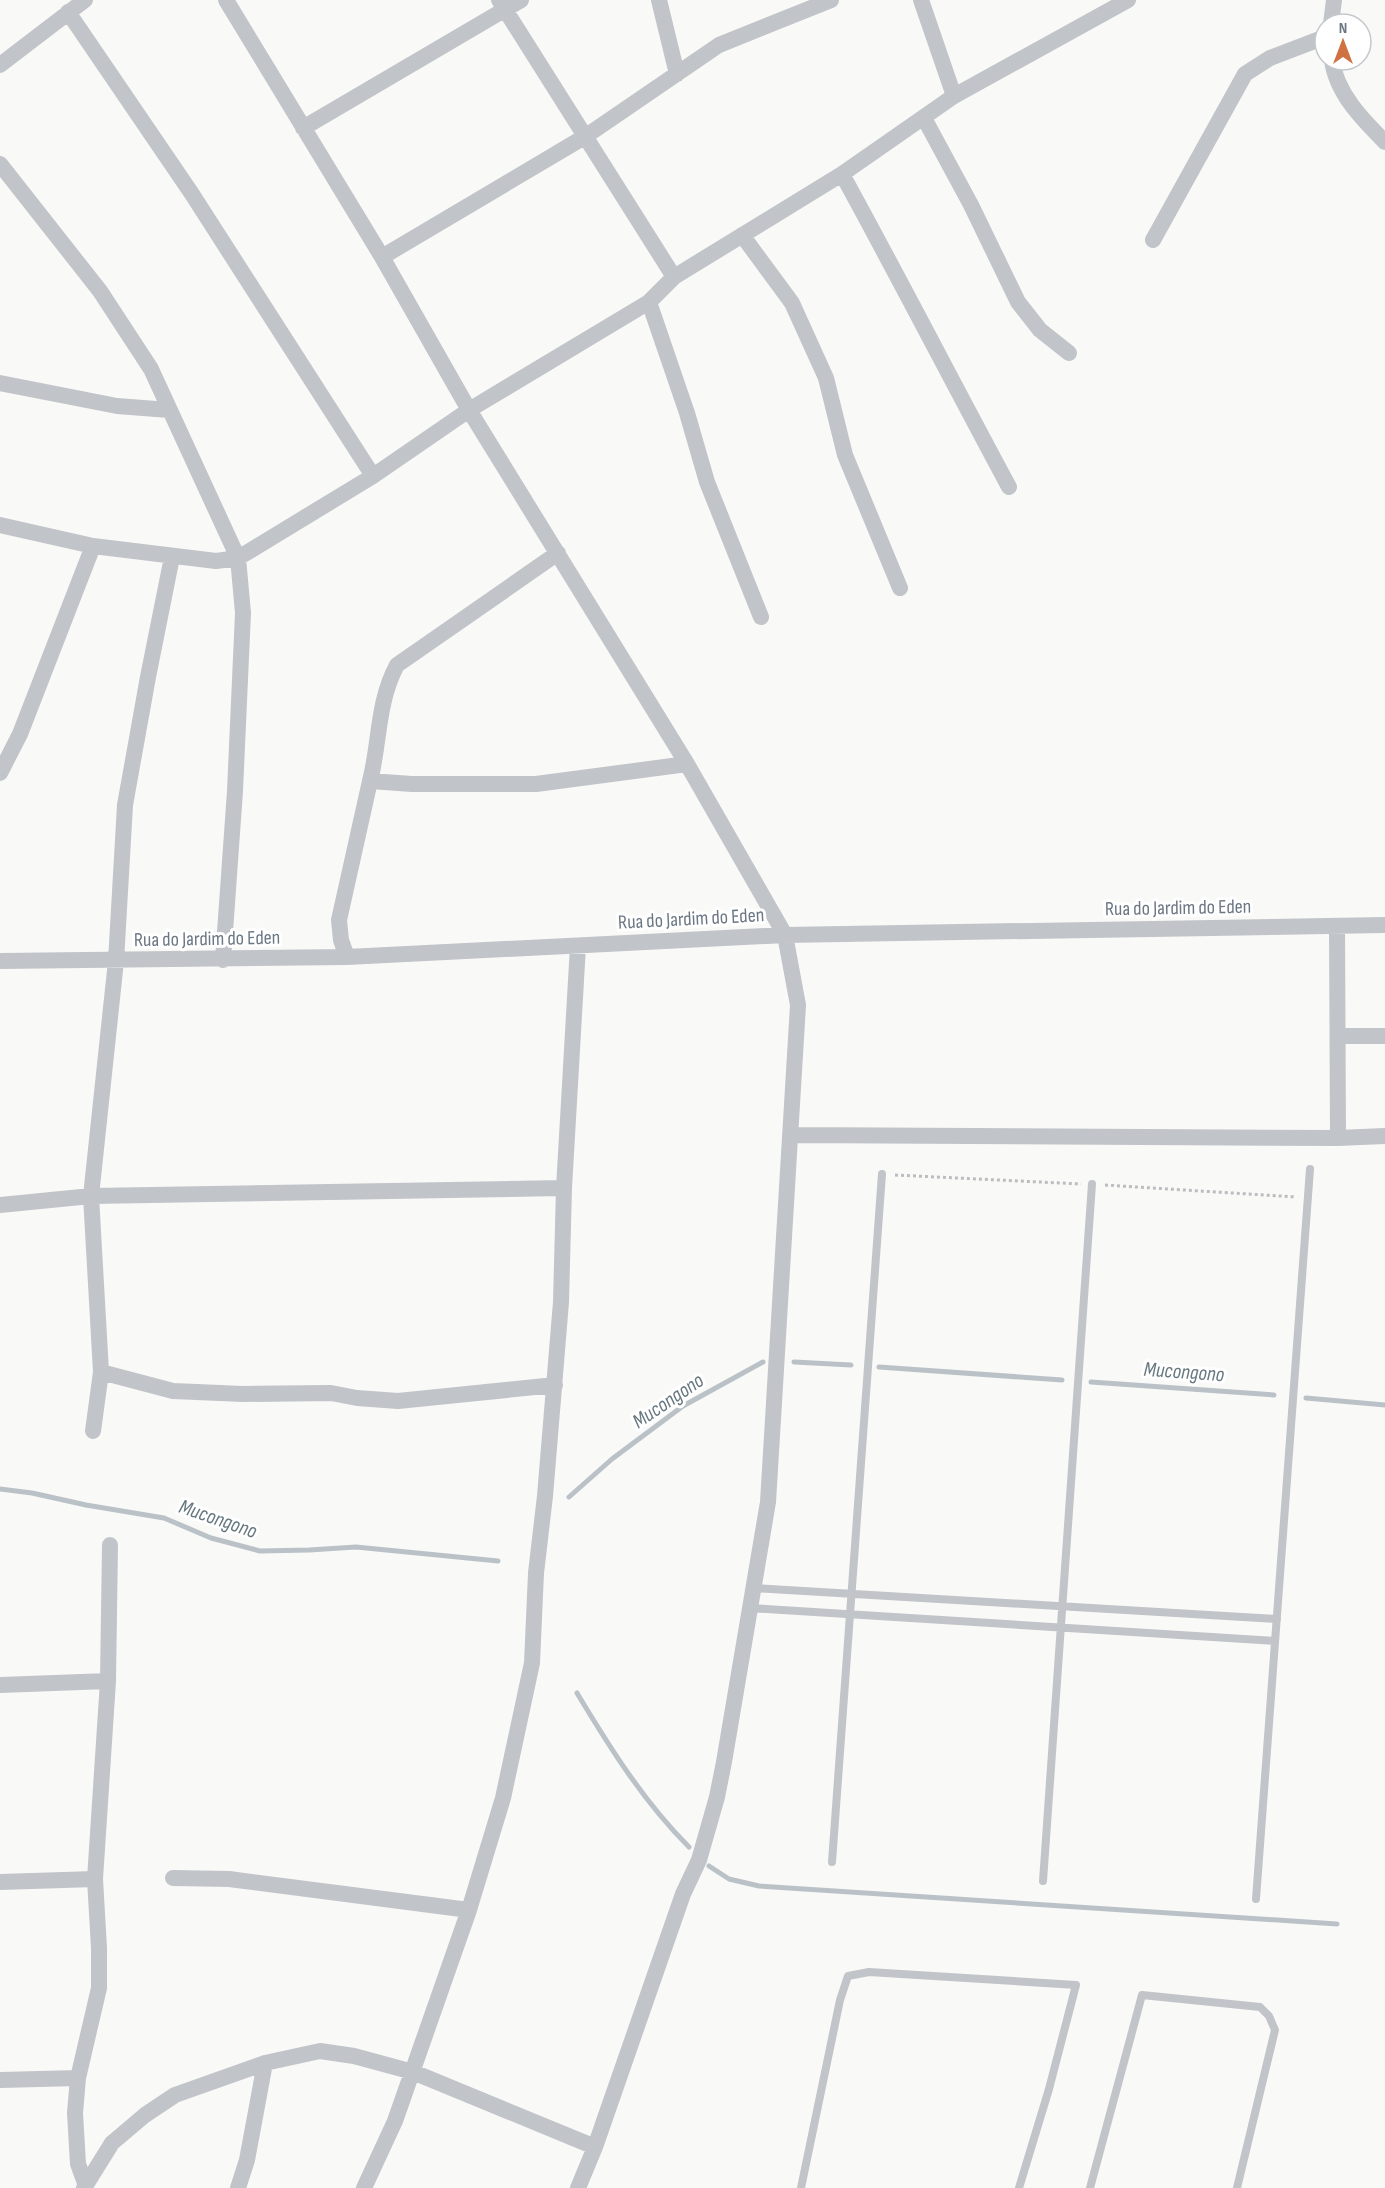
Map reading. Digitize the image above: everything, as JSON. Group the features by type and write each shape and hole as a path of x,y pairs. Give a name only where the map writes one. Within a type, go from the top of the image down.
{"street":[{"path":"0,65 84,0"},
{"path":"226,0 382,257 469,410 687,764 785,935 798,1005 768,1502 724,1762 717,1797 699,1860 683,1894 595,2147 578,2188"},
{"path":"303,128 501,5 521,0"},
{"path":"659,0 677,74"},
{"path":"382,257 586,136 718,45 831,0"},
{"path":"921,0 954,96"},
{"path":"0,525 93,546 172,557 216,561 238,558 373,476 469,410 649,302 674,277 842,174 954,96 1128,0"},
{"path":"501,5 674,277"},
{"path":"68,12 192,194 373,476"},
{"path":"1153,240 1245,74 1270,58 1313,42"},
{"path":"1336,72 1340,85 1362,118 1385,142"},
{"path":"924,118 971,206 1018,302 1040,330 1069,353"},
{"path":"0,164 100,291 151,369 238,558 243,614 235,791 223,960"},
{"path":"842,174 901,280 953,384 1009,487"},
{"path":"742,235 792,303 826,378 845,455 900,588"},
{"path":"649,302 687,413 707,482 761,617"},
{"path":"0,383 117,406 169,410"},
{"path":"0,773 20,734 93,546"},
{"path":"347,957 341,940 339,920 370,781 376,737 388,681 397,665 558,553"},
{"path":"93,1431 101,1372 91,1196 116,961 125,805 172,557"},
{"path":"370,781 412,784 536,784 687,764"},
{"name":"Rua do Jardim do Eden","path":"0,961 347,957 785,935 1385,925"},
{"path":"1337,926 1338,1138"},
{"path":"364,2188 395,2121 469,1911 503,1798 532,1663 536,1573 561,1302 564,1188 578,946"},
{"path":"1338,1036 1385,1036"},
{"path":"791,1135 1338,1138 1385,1136"},
{"path":"0,1205 91,1196 564,1188"},
{"path":"101,1372 173,1391 243,1394 331,1393 357,1398 398,1401 555,1385"},
{"path":"85,2186 75,2147 75,2113 78,2078 99,1988 95,1879 108,1681 110,1545"},
{"path":"0,1685 108,1681"},
{"path":"173,1878 229,1879 469,1911"},
{"path":"0,1882 95,1879"},
{"path":"85,2186 111,2143 145,2115 175,2095 265,2063 320,2051 354,2056 413,2072 595,2147"},
{"path":"238,2188 247,2160 265,2063"},
{"path":"0,2080 78,2078"}],"lane":[{"path":"1256,1899 1310,1169"},
{"path":"832,1862 882,1174"},
{"path":"1043,1881 1092,1184"},
{"path":"753,1588 1277,1619"},
{"path":"749,1608 1275,1641"},
{"path":"801,2188 840,2000 849,1976 868,1972 1076,1985 1049,2089 1019,2188"},
{"path":"1090,2188 1142,1995 1260,2007 1269,2016 1275,2030 1237,2188"}],"waterway":[{"name":"Mucongono","path":"569,1497 612,1459 683,1406 763,1362"},
{"name":"Mucongono","path":"794,1362 851,1365"},
{"name":"Mucongono","path":"879,1367 1062,1380"},
{"name":"Mucongono","path":"1091,1382 1274,1395"},
{"name":"Mucongono","path":"1306,1398 1385,1405"},
{"name":"Mucongono","path":"0,1489 164,1518 211,1538 260,1551 356,1547 498,1561"},
{"path":"577,1693 642,1793 689,1847"},
{"path":"709,1866 729,1879 759,1886 1337,1924"}]}
